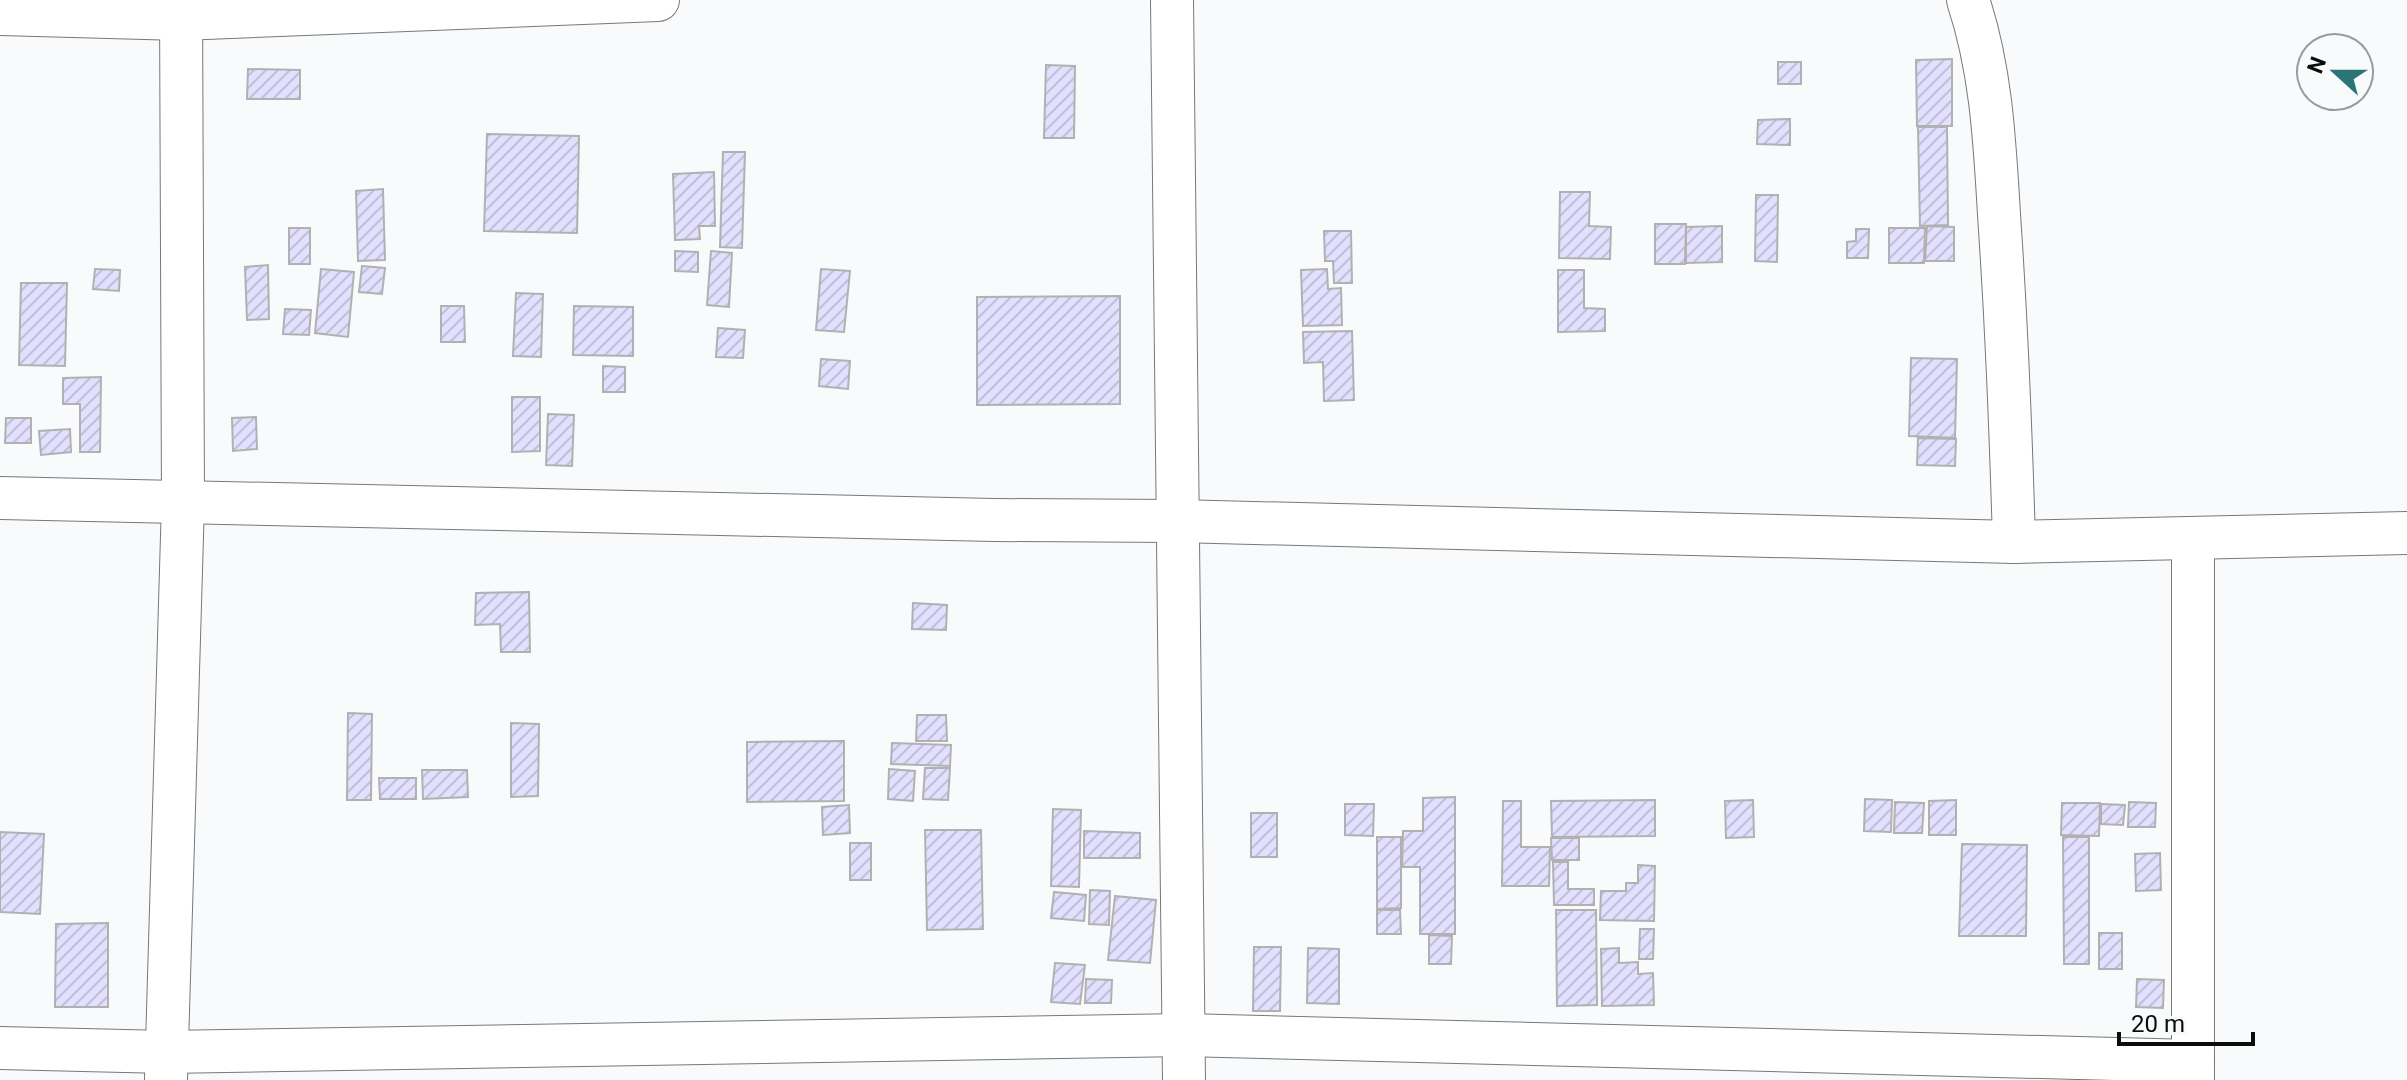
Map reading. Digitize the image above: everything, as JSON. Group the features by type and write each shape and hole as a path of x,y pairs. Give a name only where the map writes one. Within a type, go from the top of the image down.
{"street":[{"path":"0,14 658,0"},
{"path":"1172,0 1184,1080"},
{"path":"1968,0 1981,40 1993,110 2007,345 2014,542"},
{"path":"166,1066 183,502 181,10"},
{"path":"0,498 994,520 1177,521 2014,542 2407,533"},
{"path":"0,1048 166,1066 675,1062 1184,1035 2193,1070 2193,539"}],"building":[{"path":"1952,59 1952,126 1917,126 1916,60"},
{"path":"1778,62 1801,62 1801,84 1778,84"},
{"path":"1046,65 1075,66 1074,138 1044,138"},
{"path":"248,69 300,70 300,99 247,99"},
{"path":"1790,119 1790,145 1757,144 1758,120"},
{"path":"1918,127 1947,127 1948,225 1920,226"},
{"path":"487,134 579,136 577,233 484,231"},
{"path":"723,152 745,152 742,248 720,247"},
{"path":"714,172 715,226 699,226 700,239 675,240 673,174"},
{"path":"383,189 385,260 358,261 356,191"},
{"path":"1560,192 1590,192 1589,226 1611,227 1610,259 1559,258"},
{"path":"1756,195 1778,195 1777,262 1755,261"},
{"path":"1655,224 1686,224 1685,264 1655,264"},
{"path":"1722,226 1722,262 1686,263 1686,227"},
{"path":"1927,226 1954,227 1954,261 1925,261"},
{"path":"289,228 310,228 310,264 289,264"},
{"path":"1889,228 1925,228 1924,263 1889,263"},
{"path":"1856,229 1869,229 1868,258 1847,258 1847,242 1856,241"},
{"path":"1324,231 1351,231 1352,283 1334,283 1333,261 1325,261"},
{"path":"675,251 698,252 698,272 675,271"},
{"path":"711,251 732,253 729,307 707,305"},
{"path":"268,265 269,319 247,320 245,267"},
{"path":"362,266 385,268 382,294 359,292"},
{"path":"95,269 120,270 119,291 93,289"},
{"path":"321,269 354,272 348,337 315,333"},
{"path":"821,269 850,271 844,332 816,330"},
{"path":"1327,269 1328,289 1341,288 1342,325 1303,326 1301,270"},
{"path":"1558,270 1584,270 1584,308 1605,309 1605,331 1558,332"},
{"path":"21,283 67,283 65,366 19,365"},
{"path":"516,293 543,294 541,357 513,356"},
{"path":"1120,296 1120,404 977,405 977,297"},
{"path":"441,306 464,306 465,342 441,342"},
{"path":"574,306 633,307 633,356 573,355"},
{"path":"285,309 311,310 309,335 283,334"},
{"path":"718,328 745,330 743,358 716,357"},
{"path":"1352,331 1354,400 1324,401 1323,362 1304,363 1303,332"},
{"path":"1911,358 1957,359 1955,438 1909,436"},
{"path":"821,359 850,361 848,389 819,386"},
{"path":"603,366 625,367 625,392 603,392"},
{"path":"101,377 100,452 80,452 80,404 63,404 63,378"},
{"path":"512,397 540,397 540,451 512,452"},
{"path":"548,414 574,415 572,466 546,465"},
{"path":"256,417 257,449 233,451 232,418"},
{"path":"6,418 31,418 31,443 5,443"},
{"path":"70,429 71,452 41,455 39,431"},
{"path":"1918,438 1956,439 1955,466 1917,465"},
{"path":"529,592 530,652 501,652 500,624 475,625 476,593"},
{"path":"913,603 947,605 946,630 912,629"},
{"path":"348,713 372,714 371,800 347,800"},
{"path":"917,715 946,715 947,741 916,741"},
{"path":"511,723 539,724 538,796 511,797"},
{"path":"844,741 844,801 747,802 747,742"},
{"path":"892,743 951,745 950,766 891,764"},
{"path":"925,768 950,768 948,800 923,799"},
{"path":"889,769 915,771 913,801 888,799"},
{"path":"422,770 467,770 468,797 423,799"},
{"path":"379,778 416,778 416,799 380,799"},
{"path":"1455,797 1455,934 1420,934 1420,867 1402,867 1403,831 1423,831 1423,798"},
{"path":"1865,799 1892,800 1891,832 1864,831"},
{"path":"1655,800 1655,836 1552,837 1551,801"},
{"path":"1753,800 1754,837 1726,838 1725,801"},
{"path":"1956,800 1956,835 1929,835 1929,801"},
{"path":"1503,801 1521,801 1521,847 1550,847 1549,886 1502,886"},
{"path":"1895,802 1924,803 1922,833 1894,833"},
{"path":"2129,802 2156,803 2155,827 2128,827"},
{"path":"2062,803 2100,803 2099,836 2061,835"},
{"path":"1345,804 1374,804 1373,836 1345,835"},
{"path":"2101,804 2125,805 2123,825 2101,824"},
{"path":"849,805 850,833 823,835 822,807"},
{"path":"1053,809 1081,810 1079,887 1051,886"},
{"path":"1251,813 1277,813 1277,857 1251,857"},
{"path":"925,830 981,830 983,929 927,930"},
{"path":"1084,831 1140,833 1140,858 1084,858"},
{"path":"0,832 44,834 40,914 0,912"},
{"path":"1377,837 1401,837 1401,908 1377,909"},
{"path":"2063,837 2089,837 2089,964 2064,964"},
{"path":"1551,838 1579,838 1579,860 1552,860"},
{"path":"850,843 871,843 871,880 850,880"},
{"path":"1962,844 2027,845 2026,936 1959,936"},
{"path":"2160,853 2161,890 2136,891 2135,854"},
{"path":"1553,862 1568,862 1568,889 1594,889 1594,905 1554,905"},
{"path":"1638,865 1655,866 1654,921 1600,920 1601,891 1626,891 1626,883 1638,883"},
{"path":"1090,890 1110,891 1109,925 1089,924"},
{"path":"1054,892 1086,895 1084,921 1051,918"},
{"path":"1115,896 1156,900 1150,963 1108,960"},
{"path":"1377,910 1400,910 1401,934 1377,934"},
{"path":"1556,910 1596,910 1597,1005 1557,1006"},
{"path":"108,923 108,1007 55,1007 56,924"},
{"path":"1640,929 1654,929 1653,959 1639,959"},
{"path":"2099,933 2122,933 2122,969 2099,969"},
{"path":"1429,935 1452,936 1451,964 1429,964"},
{"path":"1254,947 1281,947 1280,1011 1253,1011"},
{"path":"1308,948 1339,949 1339,1004 1307,1003"},
{"path":"1619,948 1619,963 1638,962 1638,974 1653,973 1654,1005 1602,1006 1601,949"},
{"path":"1055,963 1085,965 1080,1004 1051,1002"},
{"path":"1086,979 1112,980 1111,1003 1085,1003"},
{"path":"2137,979 2164,980 2163,1008 2136,1007"}]}
